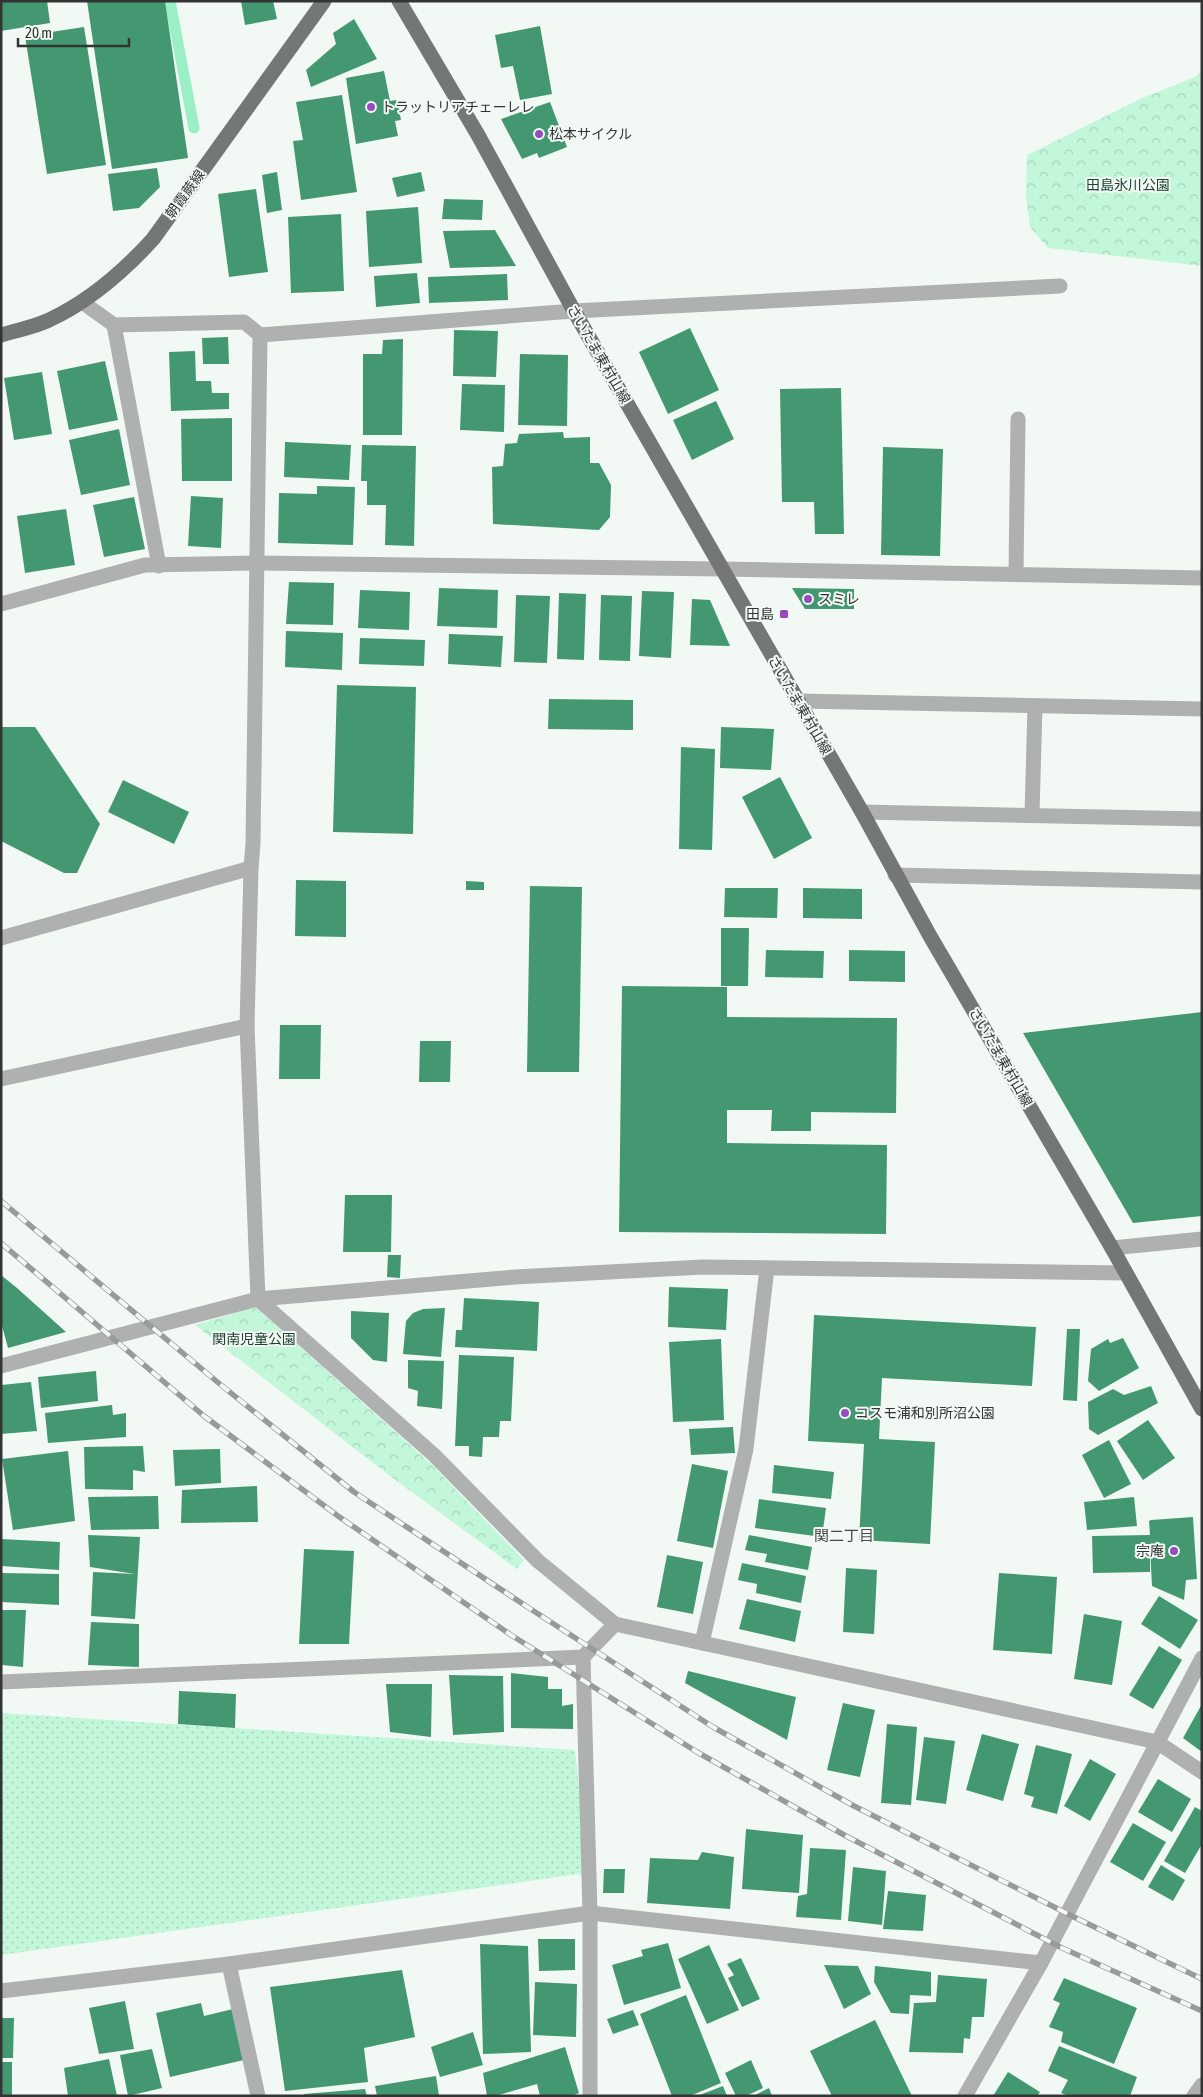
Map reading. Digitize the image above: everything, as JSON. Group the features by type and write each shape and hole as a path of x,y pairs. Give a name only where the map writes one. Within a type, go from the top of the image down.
{"main road":[{"name":"朝霞蕨線","path":"1,335 48,320 82,302 113,278 152,239 324,1"},
{"name":"さいたま東村山線","path":"399,1 478,135 574,312 862,812 895,875 1112,1248 1202,1409"}],"street":[{"path":"82,302 114,325 244,322 260,335 574,312 1060,286"},
{"path":"114,325 159,566"},
{"path":"260,335 253,844 247,1026 258,1299 434,1455 538,1561 615,1624 1157,1742 1202,1772"},
{"path":"1016,574 1018,419"},
{"path":"1,604 145,565 257,563 533,566 1202,578"},
{"path":"798,701 1202,709"},
{"path":"1032,815 1035,706"},
{"path":"862,812 1202,819"},
{"path":"1,938 251,868"},
{"path":"895,875 1202,882"},
{"path":"1,1079 247,1026"},
{"path":"1112,1248 1202,1239"},
{"path":"1,1366 258,1299 524,1276 703,1267 1126,1273"},
{"path":"702,1643 746,1449 767,1268"},
{"path":"1,1682 583,1657 615,1624"},
{"path":"583,1657 590,1913 590,2096"},
{"path":"965,2096 1041,1963 1202,1658"},
{"path":"1,1992 229,1964 590,1913 1041,1963"},
{"path":"229,1964 258,2096"},
{"path":"1194,2096 1202,2085"}],"green space":[{"name":"田島氷川公園","path":"1202,70 1202,266 1048,248 1030,227 1026,199 1027,155 1140,99 1195,77"},
{"name":"関南児童公園","path":"255,1307 430,1463 524,1560 517,1569 390,1476 195,1325"},
{"path":"1,1713 575,1750 589,1878 579,1874 1,1955"}],"building":[{"path":"1,1 47,1 50,23 1,31"},
{"path":"87,1 165,1 188,158 112,169"},
{"path":"241,1 273,1 277,19 245,25"},
{"path":"354,19 377,59 311,87 306,70 336,44 333,33"},
{"path":"540,26 552,94 520,100 513,66 501,68 495,35"},
{"path":"84,27 106,165 47,174 25,36"},
{"path":"384,71 390,101 397,100 401,120 395,121 398,136 356,144 346,78"},
{"path":"342,95 357,192 301,200 293,141 303,140 296,102"},
{"path":"550,102 567,147 539,158 537,153 522,159 501,119"},
{"path":"157,168 160,187 139,208 113,211 108,174"},
{"path":"277,172 282,210 267,213 262,175"},
{"path":"421,172 425,191 397,197 392,178"},
{"path":"256,189 268,272 229,277 218,194"},
{"path":"444,199 483,200 482,220 442,219"},
{"path":"418,207 422,263 369,267 366,211"},
{"path":"341,214 344,291 291,293 288,217"},
{"path":"495,230 516,266 450,268 443,231"},
{"path":"417,273 420,303 376,307 374,276"},
{"path":"507,274 508,300 429,303 428,277"},
{"path":"690,328 719,390 668,414 639,352"},
{"path":"454,330 498,331 496,377 453,376"},
{"path":"228,337 229,364 203,364 202,338"},
{"path":"403,339 402,435 363,435 363,354 382,354 383,340"},
{"path":"195,351 196,381 211,381 212,393 229,393 229,409 171,411 169,352"},
{"path":"520,354 568,355 567,426 518,425"},
{"path":"105,361 118,420 69,430 57,371"},
{"path":"42,372 52,434 14,440 4,378"},
{"path":"462,384 505,385 504,432 460,430"},
{"path":"841,388 844,534 815,534 814,502 782,502 780,389"},
{"path":"716,401 734,439 692,460 673,420"},
{"path":"232,418 232,481 182,481 181,419"},
{"path":"119,429 130,485 81,495 69,440"},
{"path":"563,432 564,438 590,437 590,463 599,463 611,485 610,517 599,530 493,524 492,467 503,466 505,444 517,443 519,434"},
{"path":"285,442 351,445 349,480 284,477"},
{"path":"362,445 416,446 414,546 385,545 386,505 367,505 367,481 361,481"},
{"path":"883,447 943,449 940,556 881,555"},
{"path":"317,486 355,487 353,545 278,543 279,493 317,494"},
{"path":"191,496 223,498 221,548 188,546"},
{"path":"134,497 145,549 104,557 93,505"},
{"path":"66,509 75,565 25,573 17,516"},
{"path":"289,582 334,583 333,625 286,624"},
{"path":"439,588 498,590 497,628 437,626"},
{"path":"792,588 854,589 854,609 805,609"},
{"path":"360,590 410,592 409,630 358,628"},
{"path":"642,591 674,592 671,658 639,656"},
{"path":"559,593 586,594 584,660 557,659"},
{"path":"516,595 550,596 547,663 514,662"},
{"path":"601,595 632,596 630,661 599,660"},
{"path":"692,599 710,600 730,646 690,645"},
{"path":"286,631 343,633 342,670 285,667"},
{"path":"449,634 503,636 501,667 448,664"},
{"path":"360,638 425,640 424,666 359,664"},
{"path":"337,685 416,687 413,834 333,832"},
{"path":"549,699 633,700 633,730 548,729"},
{"path":"1,727 35,727 100,824 77,873 64,873 1,841"},
{"path":"721,727 774,729 771,770 720,768"},
{"path":"681,747 715,749 712,850 679,849"},
{"path":"780,777 812,838 774,859 742,797"},
{"path":"123,780 189,812 174,844 108,812"},
{"path":"296,880 346,881 346,937 295,936"},
{"path":"466,881 484,882 484,890 466,890"},
{"path":"530,886 582,887 579,1072 527,1072"},
{"path":"725,888 778,888 777,918 724,917"},
{"path":"803,888 862,889 862,919 803,918"},
{"path":"721,928 749,928 748,986 721,986"},
{"path":"766,950 824,951 823,978 765,977"},
{"path":"849,950 905,951 905,982 849,981"},
{"path":"622,986 727,987 727,1017 897,1018 896,1113 811,1112 811,1131 771,1131 772,1110 727,1110 727,1143 887,1145 886,1234 619,1232"},
{"path":"1202,1012 1202,1216 1133,1223 1023,1033"},
{"path":"280,1025 321,1025 320,1079 279,1079"},
{"path":"420,1041 451,1041 450,1082 419,1082"},
{"path":"345,1195 392,1195 391,1252 343,1252"},
{"path":"388,1255 401,1255 400,1278 387,1277"},
{"path":"1,1275 66,1332 8,1348 1,1322"},
{"path":"669,1287 728,1289 726,1330 668,1327"},
{"path":"464,1298 539,1302 537,1351 455,1347 456,1330 462,1330"},
{"path":"445,1308 441,1357 403,1354 406,1321 413,1313 423,1309"},
{"path":"351,1311 389,1313 387,1362 373,1360 351,1338"},
{"name":"コスモ浦和別所沼公園","path":"814,1315 1036,1327 1032,1386 882,1378 879,1439 935,1442 930,1544 859,1540 864,1444 808,1441"},
{"path":"1067,1329 1080,1329 1077,1401 1063,1400"},
{"path":"1123,1338 1139,1368 1099,1391 1088,1381 1091,1349 1108,1339 1110,1343"},
{"path":"721,1339 724,1420 673,1422 669,1342"},
{"path":"459,1355 514,1357 511,1421 500,1421 499,1437 483,1437 482,1457 469,1456 469,1446 455,1446"},
{"path":"408,1360 444,1361 442,1409 417,1406 418,1391 408,1388"},
{"path":"96,1371 98,1401 41,1408 38,1377"},
{"path":"31,1382 37,1431 1,1434 1,1385"},
{"path":"1151,1386 1158,1403 1098,1435 1089,1429 1088,1402 1113,1389 1124,1395"},
{"path":"112,1405 113,1415 126,1413 126,1437 48,1443 45,1413"},
{"path":"1148,1420 1175,1458 1143,1480 1117,1441"},
{"path":"733,1427 735,1453 691,1455 689,1429"},
{"path":"1109,1440 1131,1484 1104,1498 1082,1455"},
{"path":"143,1446 145,1472 133,1470 133,1490 85,1489 84,1447"},
{"path":"220,1449 221,1483 175,1486 173,1450"},
{"path":"68,1451 75,1521 13,1530 2,1459"},
{"path":"692,1464 728,1471 713,1548 677,1541"},
{"path":"774,1465 834,1472 831,1499 772,1493"},
{"path":"257,1486 258,1522 181,1523 182,1490"},
{"path":"158,1496 159,1529 91,1530 88,1497"},
{"path":"1134,1497 1137,1526 1087,1530 1084,1502"},
{"path":"759,1499 826,1508 822,1537 755,1528"},
{"path":"1193,1517 1197,1579 1186,1580 1184,1600 1152,1586 1150,1547 1150,1572 1093,1573 1092,1536 1150,1535 1149,1521 1151,1520"},
{"path":"88,1535 140,1537 135,1619 91,1616 93,1572 135,1574 90,1567"},
{"path":"749,1535 812,1547 808,1570 765,1562 767,1554 745,1550"},
{"path":"1,1539 60,1542 59,1570 1,1566"},
{"path":"304,1549 354,1551 349,1644 299,1644"},
{"path":"667,1555 703,1562 693,1614 657,1607"},
{"path":"742,1563 806,1576 801,1603 756,1593 757,1584 738,1580"},
{"path":"846,1568 877,1570 874,1634 843,1632"},
{"path":"1,1573 59,1574 59,1605 1,1602"},
{"path":"999,1573 1057,1577 1052,1654 993,1650"},
{"path":"1159,1596 1198,1620 1180,1649 1141,1624"},
{"path":"747,1599 801,1611 795,1642 739,1629"},
{"path":"1,1610 26,1610 23,1667 2,1665"},
{"path":"1084,1614 1122,1621 1112,1685 1074,1679"},
{"path":"91,1622 139,1624 139,1667 88,1665"},
{"path":"1159,1646 1182,1660 1153,1709 1129,1695"},
{"path":"688,1671 796,1697 787,1740 685,1683"},
{"path":"511,1673 548,1677 548,1689 562,1689 562,1706 573,1704 573,1729 511,1728"},
{"path":"449,1675 503,1676 504,1732 453,1735"},
{"path":"386,1684 432,1684 431,1737 390,1732"},
{"path":"179,1691 236,1694 235,1728 178,1724"},
{"path":"843,1703 875,1710 860,1777 827,1770"},
{"path":"1202,1704 1202,1752 1183,1738"},
{"path":"887,1724 917,1727 911,1805 881,1803"},
{"path":"982,1734 1019,1744 1003,1801 966,1790"},
{"path":"924,1737 955,1741 946,1804 916,1800"},
{"path":"1036,1745 1072,1754 1057,1814 1031,1807 1034,1797 1024,1794"},
{"path":"1090,1759 1116,1774 1090,1821 1064,1806"},
{"path":"1158,1779 1191,1799 1172,1832 1138,1812"},
{"path":"1195,1807 1202,1811 1202,1844 1185,1873 1164,1861"},
{"path":"1133,1823 1166,1842 1143,1881 1110,1862"},
{"path":"746,1829 803,1835 799,1893 742,1889"},
{"path":"810,1848 846,1850 841,1920 796,1917 798,1896 807,1894"},
{"path":"702,1852 734,1857 730,1909 647,1903 650,1858 698,1860"},
{"path":"1161,1865 1185,1880 1173,1901 1148,1887"},
{"path":"853,1867 886,1871 882,1925 848,1921"},
{"path":"604,1869 625,1869 624,1893 603,1893"},
{"path":"888,1891 926,1895 923,1931 883,1929"},
{"path":"538,1939 575,1939 575,1970 539,1971"},
{"path":"668,1943 681,1988 624,2005 612,1965 643,1956 641,1950"},
{"path":"480,1944 528,1946 531,2052 483,2054"},
{"path":"709,1945 739,2010 707,2024 678,1959"},
{"path":"741,1958 760,1999 742,2007 728,1978 734,1975 727,1964"},
{"path":"824,1965 858,1966 871,1994 844,2009"},
{"path":"875,1966 931,1972 931,1996 910,1995 909,2014 891,2013 874,1982"},
{"path":"402,1970 415,2037 364,2048 368,2082 285,2091 270,1987"},
{"path":"938,1975 987,1979 984,2017 972,2017 970,2039 964,2038 963,2053 909,2052 914,2003 936,2002"},
{"path":"1064,1978 1137,2008 1114,2064 1061,2042 1063,2032 1049,2027 1060,2003 1053,2000"},
{"path":"535,1982 577,1984 576,2037 533,2035"},
{"path":"686,1995 721,2083 690,2096 672,2096 640,2014"},
{"path":"125,2001 134,2049 99,2054 89,2008"},
{"path":"201,2003 204,2016 233,2009 244,2060 170,2077 156,2013"},
{"path":"633,2010 639,2025 613,2034 607,2019"},
{"path":"1,2018 14,2018 13,2058 1,2058"},
{"path":"875,2020 912,2096 832,2096 810,2051"},
{"path":"473,2032 483,2065 440,2077 431,2047"},
{"path":"1059,2046 1137,2077 1130,2096 1069,2096 1061,2093 1068,2080 1048,2071"},
{"path":"565,2047 579,2093 572,2096 540,2096 537,2084 495,2096 487,2096 483,2073"},
{"path":"152,2049 162,2088 128,2096 120,2055"},
{"path":"109,2059 117,2096 68,2096 64,2068"},
{"path":"751,2060 763,2088 746,2096 736,2096 725,2073"},
{"path":"1,2062 12,2062 12,2096 1,2096"},
{"path":"1008,2072 1040,2092 1037,2096 993,2096"},
{"path":"436,2076 439,2096 377,2096 375,2086"},
{"path":"723,2086 727,2096 697,2096"},
{"path":"769,2088 772,2096 753,2096"},
{"path":"365,2089 367,2096 304,2096 304,2094"}],"waterway":[{"path":"170,1 194,128"}],"railway":[{"path":"1,1201 221,1385 354,1492 529,1608 713,1727 854,1806 1202,1979"},
{"path":"1,1243 204,1416 338,1516 511,1635 697,1752 846,1836 1060,1947 1202,2011"}],"place":[{"name":"トラットリアチェーレレ","path":"371,107"},
{"name":"松本サイクル","path":"539,134"},
{"name":"スミレ","path":"808,599"},
{"name":"田島","path":"784,614"},
{"name":"コスモ浦和別所沼公園","path":"845,1413"},
{"name":"宗庵","path":"1174,1551"}],"district":[{"name":"関二丁目","path":"844,1536"}]}
